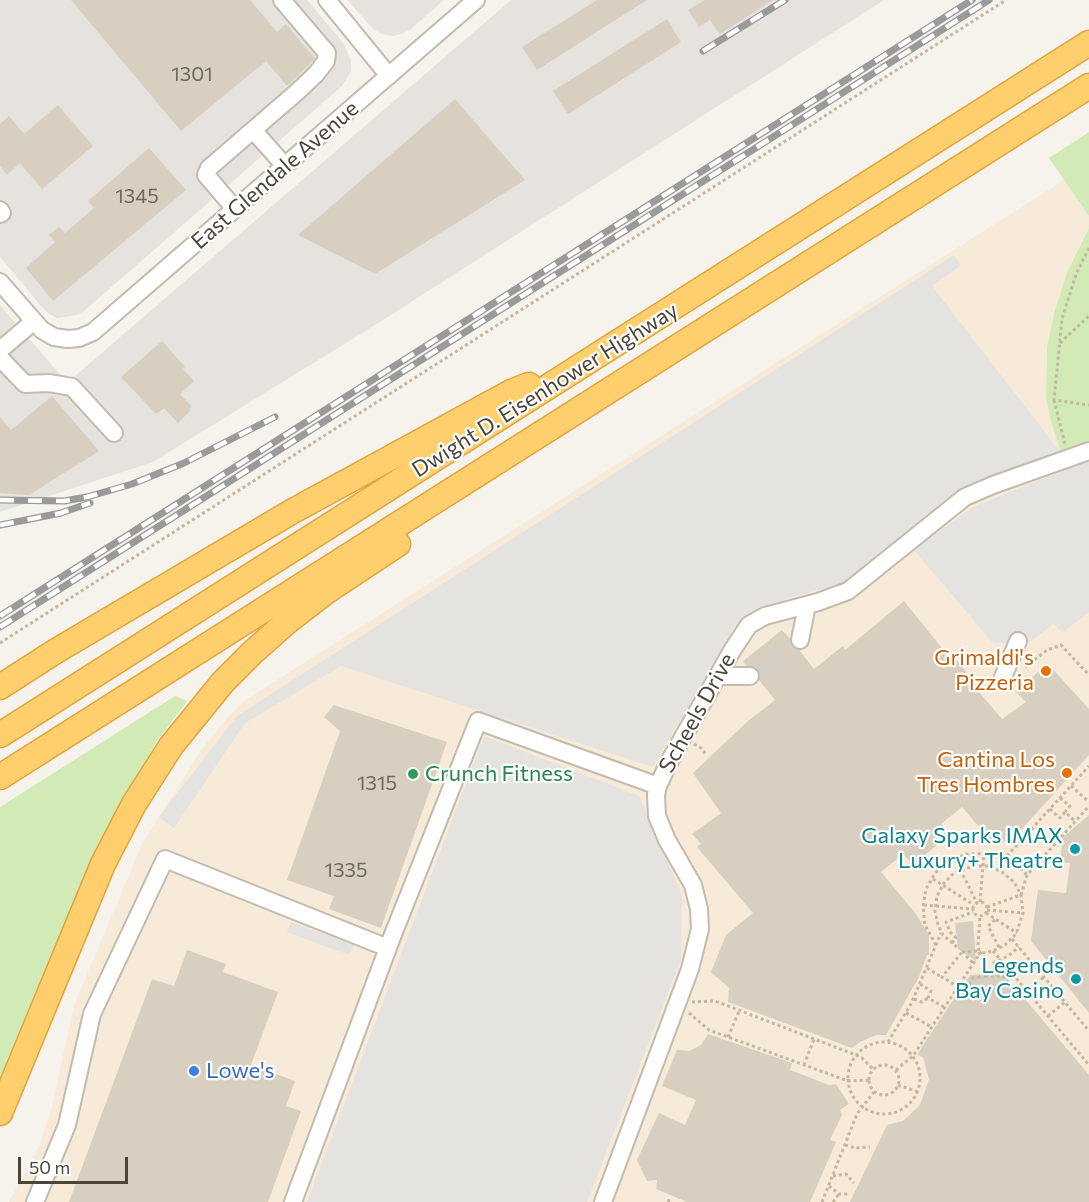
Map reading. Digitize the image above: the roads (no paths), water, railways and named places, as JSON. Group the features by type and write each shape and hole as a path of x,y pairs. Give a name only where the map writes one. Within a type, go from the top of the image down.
{"highway":[{"name":"Dwight D. Eisenhower Highway","path":"0,735 1089,43"},
{"name":"Dwight D. Eisenhower Highway","path":"0,777 1089,86"},
{"path":"0,687 56,651 293,510 511,392 586,363"},
{"path":"0,1113 103,864 151,775 198,711 230,675 288,621 327,591 530,460 610,391"}],"street":[{"path":"235,209 206,175 209,168 303,86 326,61 327,53 282,0"},
{"path":"327,0 389,76"},
{"name":"East Glendale Avenue","path":"33,322 54,337 68,339 86,335 104,324 476,0"},
{"path":"253,130 285,166"},
{"path":"0,282 33,322 0,350"},
{"path":"0,358 24,384 50,383 72,387 114,433"},
{"name":"Scheels Drive","path":"603,1202 690,969 700,929 699,909 693,885 667,840 657,816 658,786 669,762 733,649 749,625 765,616 848,591 966,497 1089,451"},
{"path":"800,639 807,605"},
{"path":"1003,677 1018,641"},
{"path":"718,675 750,676"},
{"path":"293,1202 388,948 478,721 658,786"},
{"path":"35,1202 68,1125 92,1014 165,859 388,948"}],"tunnel":[{"path":"750,676 777,660 800,640"}],"railway":[{"path":"703,51 785,0"},
{"path":"0,616 972,0"},
{"path":"0,627 989,0"},
{"path":"0,500 64,501 132,484 184,463 275,417"},
{"path":"0,525 61,513 90,503"}],"place":[{"name":"Grimaldi's Pizzeria","path":"1046,671"},
{"name":"Cantina Los Tres Hombres","path":"1067,773"},
{"name":"Crunch Fitness","path":"413,774"},
{"name":"Galaxy Sparks IMAX Luxury+ Theatre","path":"1075,849"},
{"name":"Legends Bay Casino","path":"1076,979"},
{"name":"Lowe's","path":"194,1071"}]}
